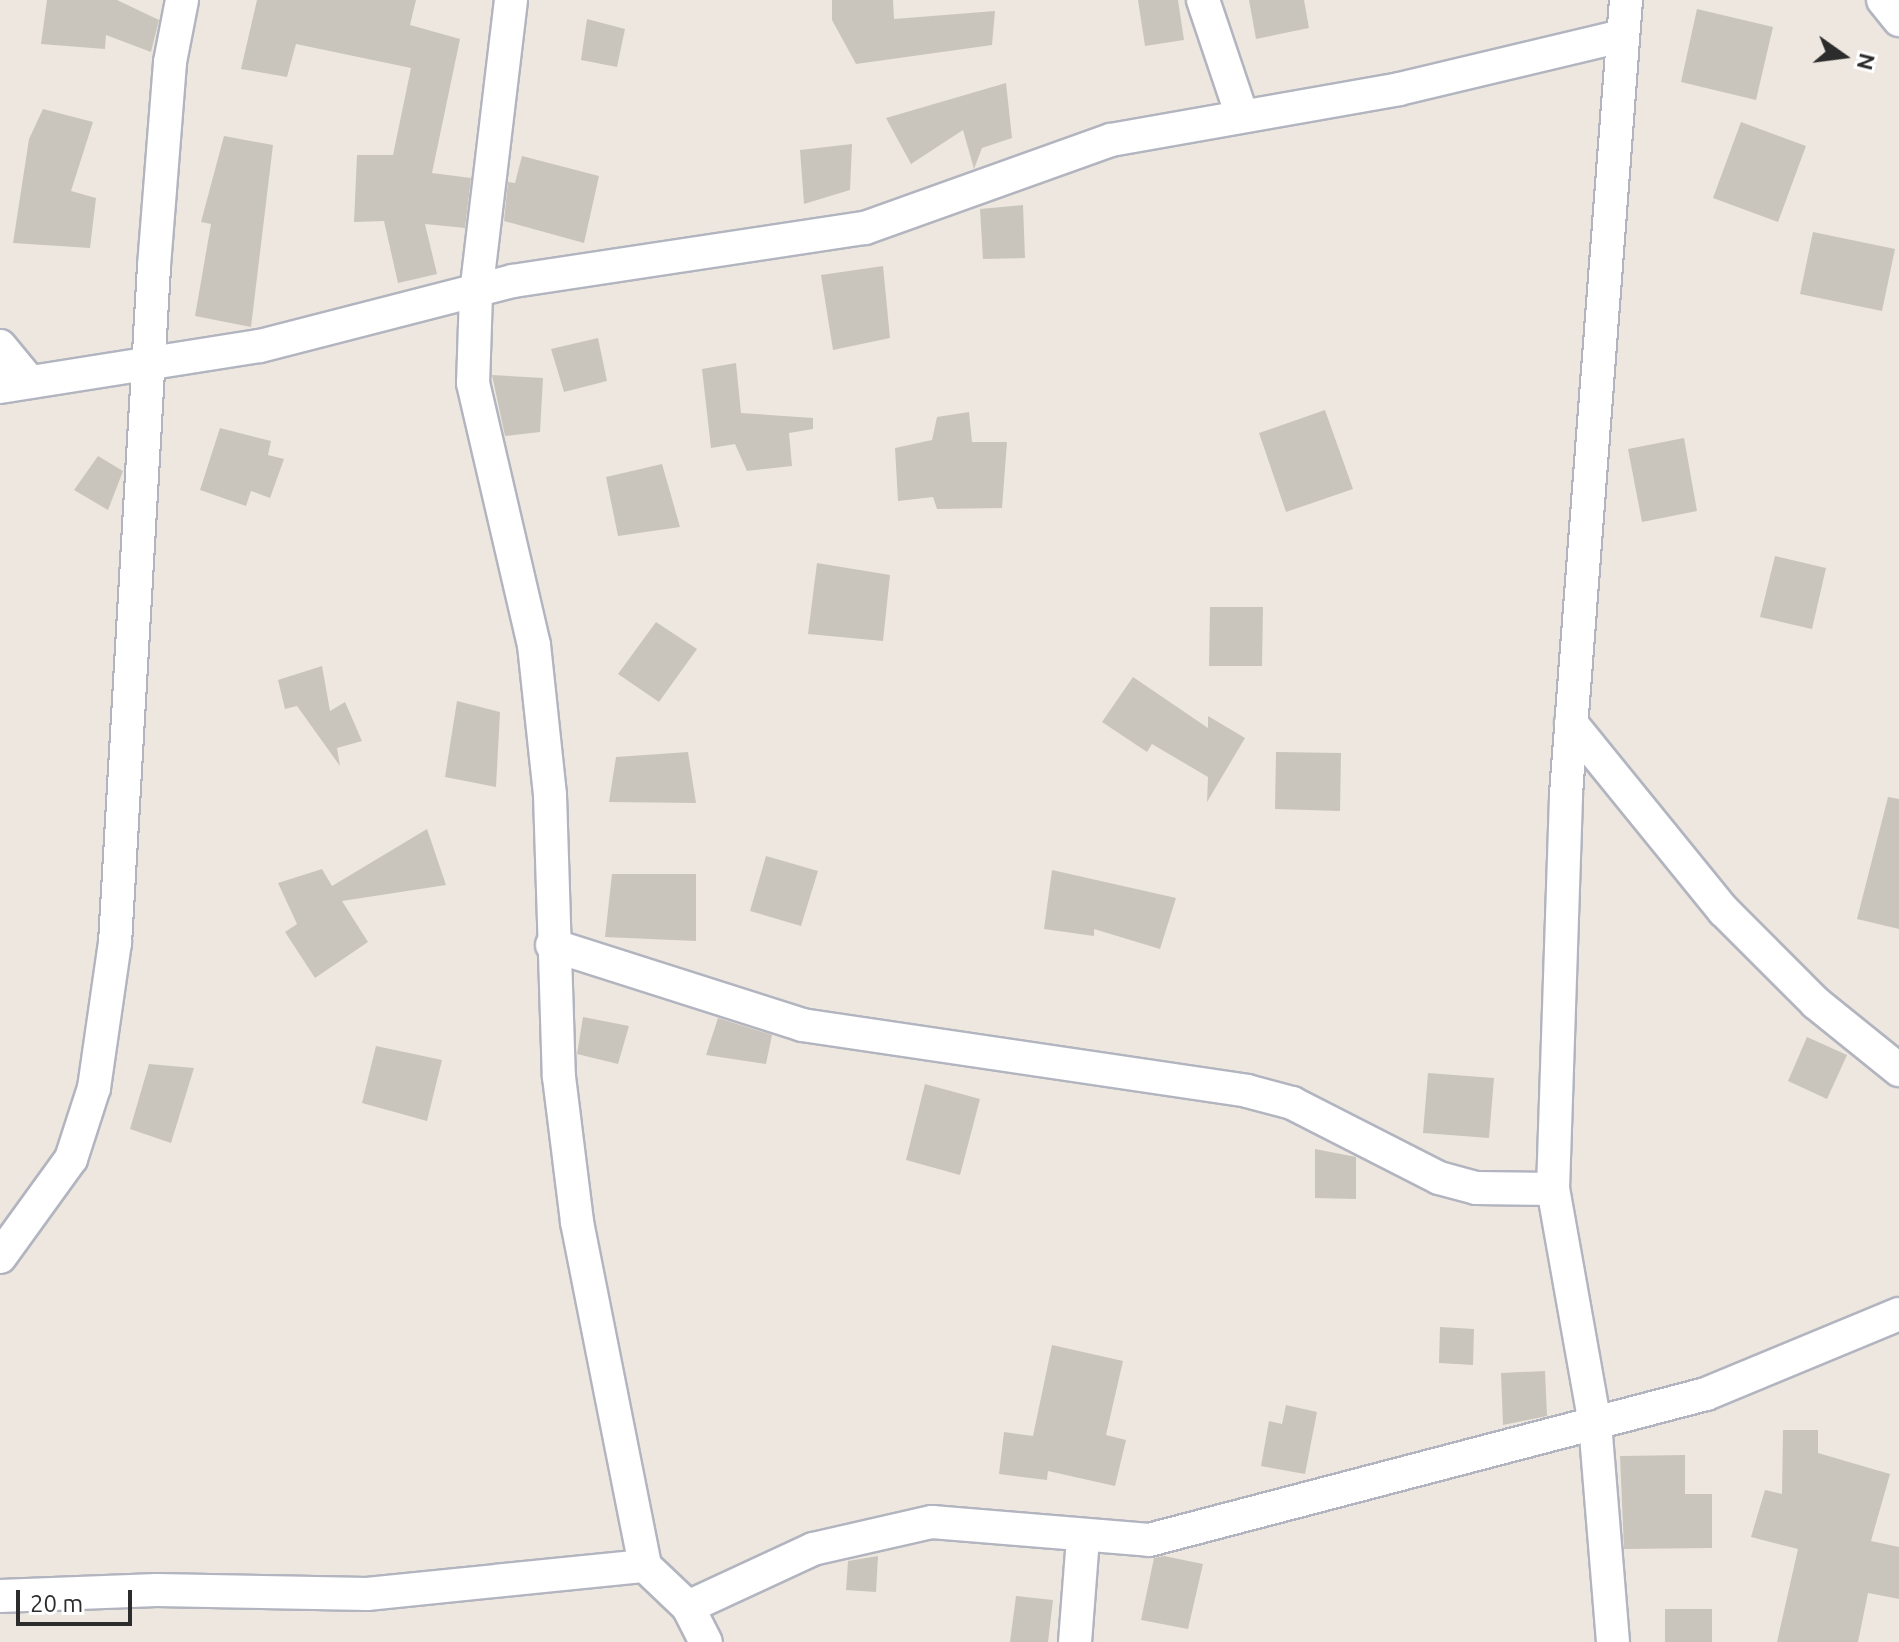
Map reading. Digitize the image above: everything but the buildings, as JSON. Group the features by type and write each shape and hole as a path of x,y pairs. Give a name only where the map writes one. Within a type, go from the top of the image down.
{"street":[{"path":"0,1257 71,1159 94,1088 121,892 140,483 154,362 164,141 182,0"},
{"path":"511,0 476,294 473,383 534,645 550,795 552,945 577,1222 645,1566 688,1607 706,1642"},
{"path":"1203,0 1241,113"},
{"path":"1613,1642 1595,1424 1553,1189 1571,723 1626,0"},
{"path":"1883,0 1899,20"},
{"path":"0,346 15,384 260,346 613,263 865,228 1111,140 1241,113 1399,89 1622,36"},
{"path":"1571,723 1724,911 1816,1003 1899,1070"},
{"path":"552,945 802,1025 1247,1091 1292,1103 1439,1178 1476,1188 1553,1189"},
{"path":"688,1607 813,1549 932,1522 1083,1538 1149,1540 1706,1394 1899,1314"},
{"path":"1075,1642 1083,1538"},
{"path":"0,1596 367,1594 645,1566"}]}
